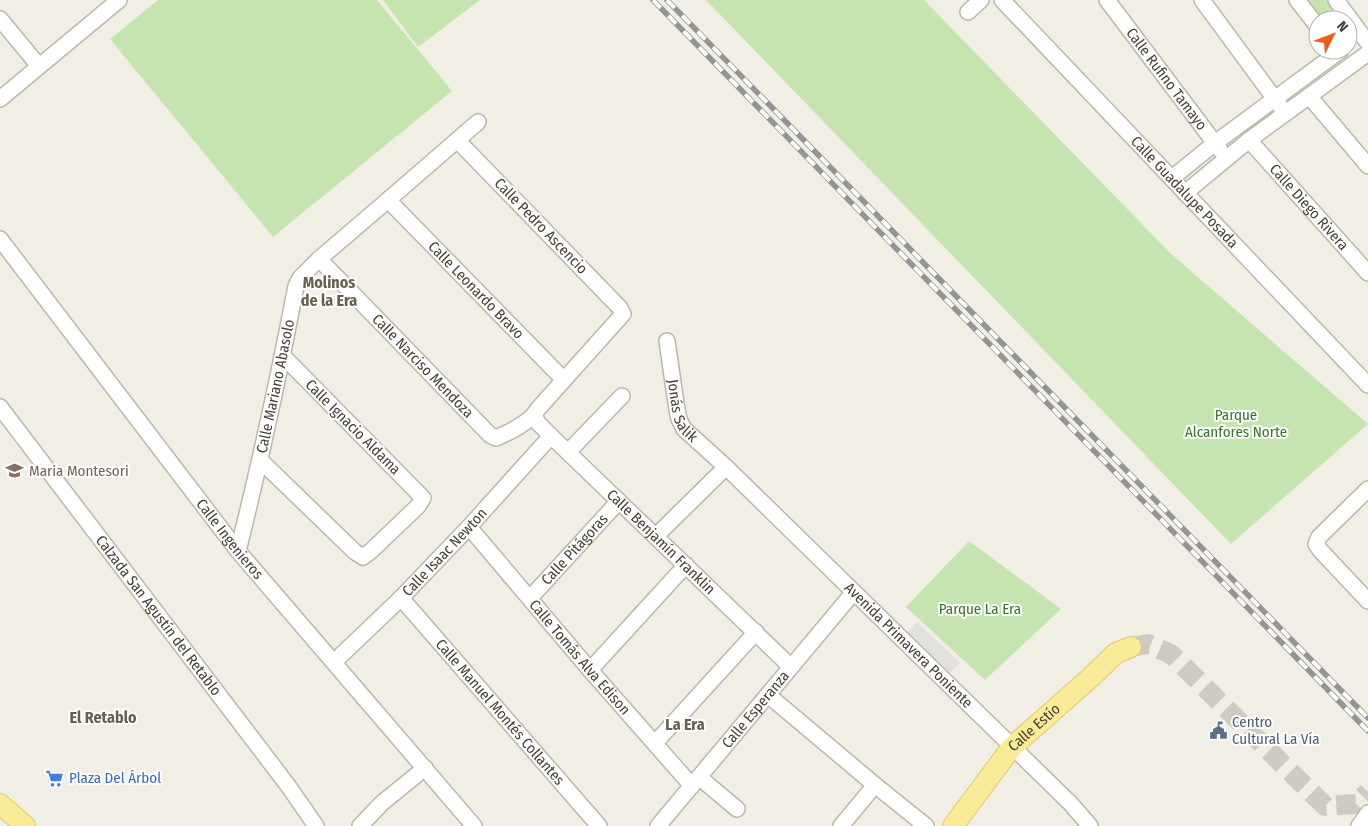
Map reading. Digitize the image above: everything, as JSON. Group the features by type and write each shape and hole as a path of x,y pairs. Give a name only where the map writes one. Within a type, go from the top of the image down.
{"main road":[{"name":"Calle Estío","path":"953,826 1012,747 1116,653 1130,647"},
{"path":"0,804 25,826"}],"street":[{"path":"0,98 119,0"},
{"path":"968,12 981,0"},
{"name":"Calle Guadalupe Posada","path":"1002,0 1368,385"},
{"name":"Calle Rufino Tamayo","path":"1107,0 1226,159"},
{"path":"1202,0 1285,113"},
{"path":"1297,0 1308,14"},
{"path":"1336,0 1364,38"},
{"path":"0,19 39,66"},
{"path":"1185,193 1249,140 1368,53"},
{"path":"1172,178 1215,143 1326,60"},
{"path":"1345,60 1348,67"},
{"path":"1309,96 1368,166"},
{"name":"Calle Mariano Abasolo","path":"238,551 261,461 296,286 300,278 319,259 478,122"},
{"name":"Calle Pedro Ascencio","path":"457,140 620,308 623,314"},
{"name":"Calle Diego Rivera","path":"1249,140 1368,273"},
{"name":"Calle Leonardo Bravo","path":"388,200 564,380"},
{"name":"Calle Ingenieros","path":"2,246 238,551 474,826"},
{"name":"Calle Narciso Mendoza","path":"319,259 490,435 496,438 534,415 623,314"},
{"name":"Jonás Salik","path":"667,341 679,419 684,429 726,467"},
{"name":"Calle Ignacio Aldama","path":"261,461 354,552 363,557 418,506 423,498 283,356"},
{"path":"568,452 622,396"},
{"name":"Calzada San Agustín del Retablo","path":"0,407 289,787 316,826"},
{"name":"Calle Benjamín Franklin","path":"534,415 538,423 551,436 792,666"},
{"name":"Calle Isaac Newton","path":"334,662 401,598 469,527 551,436"},
{"path":"656,536 726,467"},
{"name":"Avenida Primavera Poniente","path":"726,467 1071,804 1090,826"},
{"path":"1368,489 1319,537 1316,544 1368,601"},
{"name":"Calle Pitágoras","path":"530,598 619,500"},
{"name":"Calle Tomás Alva Edison","path":"469,527 590,670 655,743 696,781 737,808"},
{"path":"590,670 686,565"},
{"name":"Calle Esperanza","path":"658,826 853,593"},
{"name":"Calle Manuel Montés Collantes","path":"401,598 599,826"},
{"path":"655,743 756,632"},
{"path":"768,694 926,826"},
{"path":"360,826 382,803 425,768"},
{"path":"841,826 875,785"},
{"path":"1359,826 1368,813"}],"green space":[{"path":"158,0 377,0 452,91 273,237 110,39"},
{"path":"383,0 480,0 418,47"},
{"name":"Parque Alcanfores Norte","path":"706,0 924,0 1171,254 1368,424 1231,544"},
{"path":"1302,0 1330,0 1338,10 1310,10"},
{"name":"Parque La Era","path":"969,541 1061,609 985,680 906,607"}],"shaded area":[{"path":"917,622 960,663 950,673 907,633"}],"tunnel":[{"path":"1131,647 1148,644 1171,654 1325,806 1356,804 1368,792"}],"railway":[{"path":"653,0 1368,731"},
{"path":"667,0 1368,718"}],"place":[{"name":"Maria Montesori","path":"15,471"},
{"name":"Centro Cultural La Vía","path":"1218,731"},
{"name":"Plaza Del Árbol","path":"55,778"}],"district":[{"name":"Molinos de la Era","path":"329,291"},
{"name":"El Retablo","path":"103,717"},
{"name":"La Era","path":"685,724"}]}
